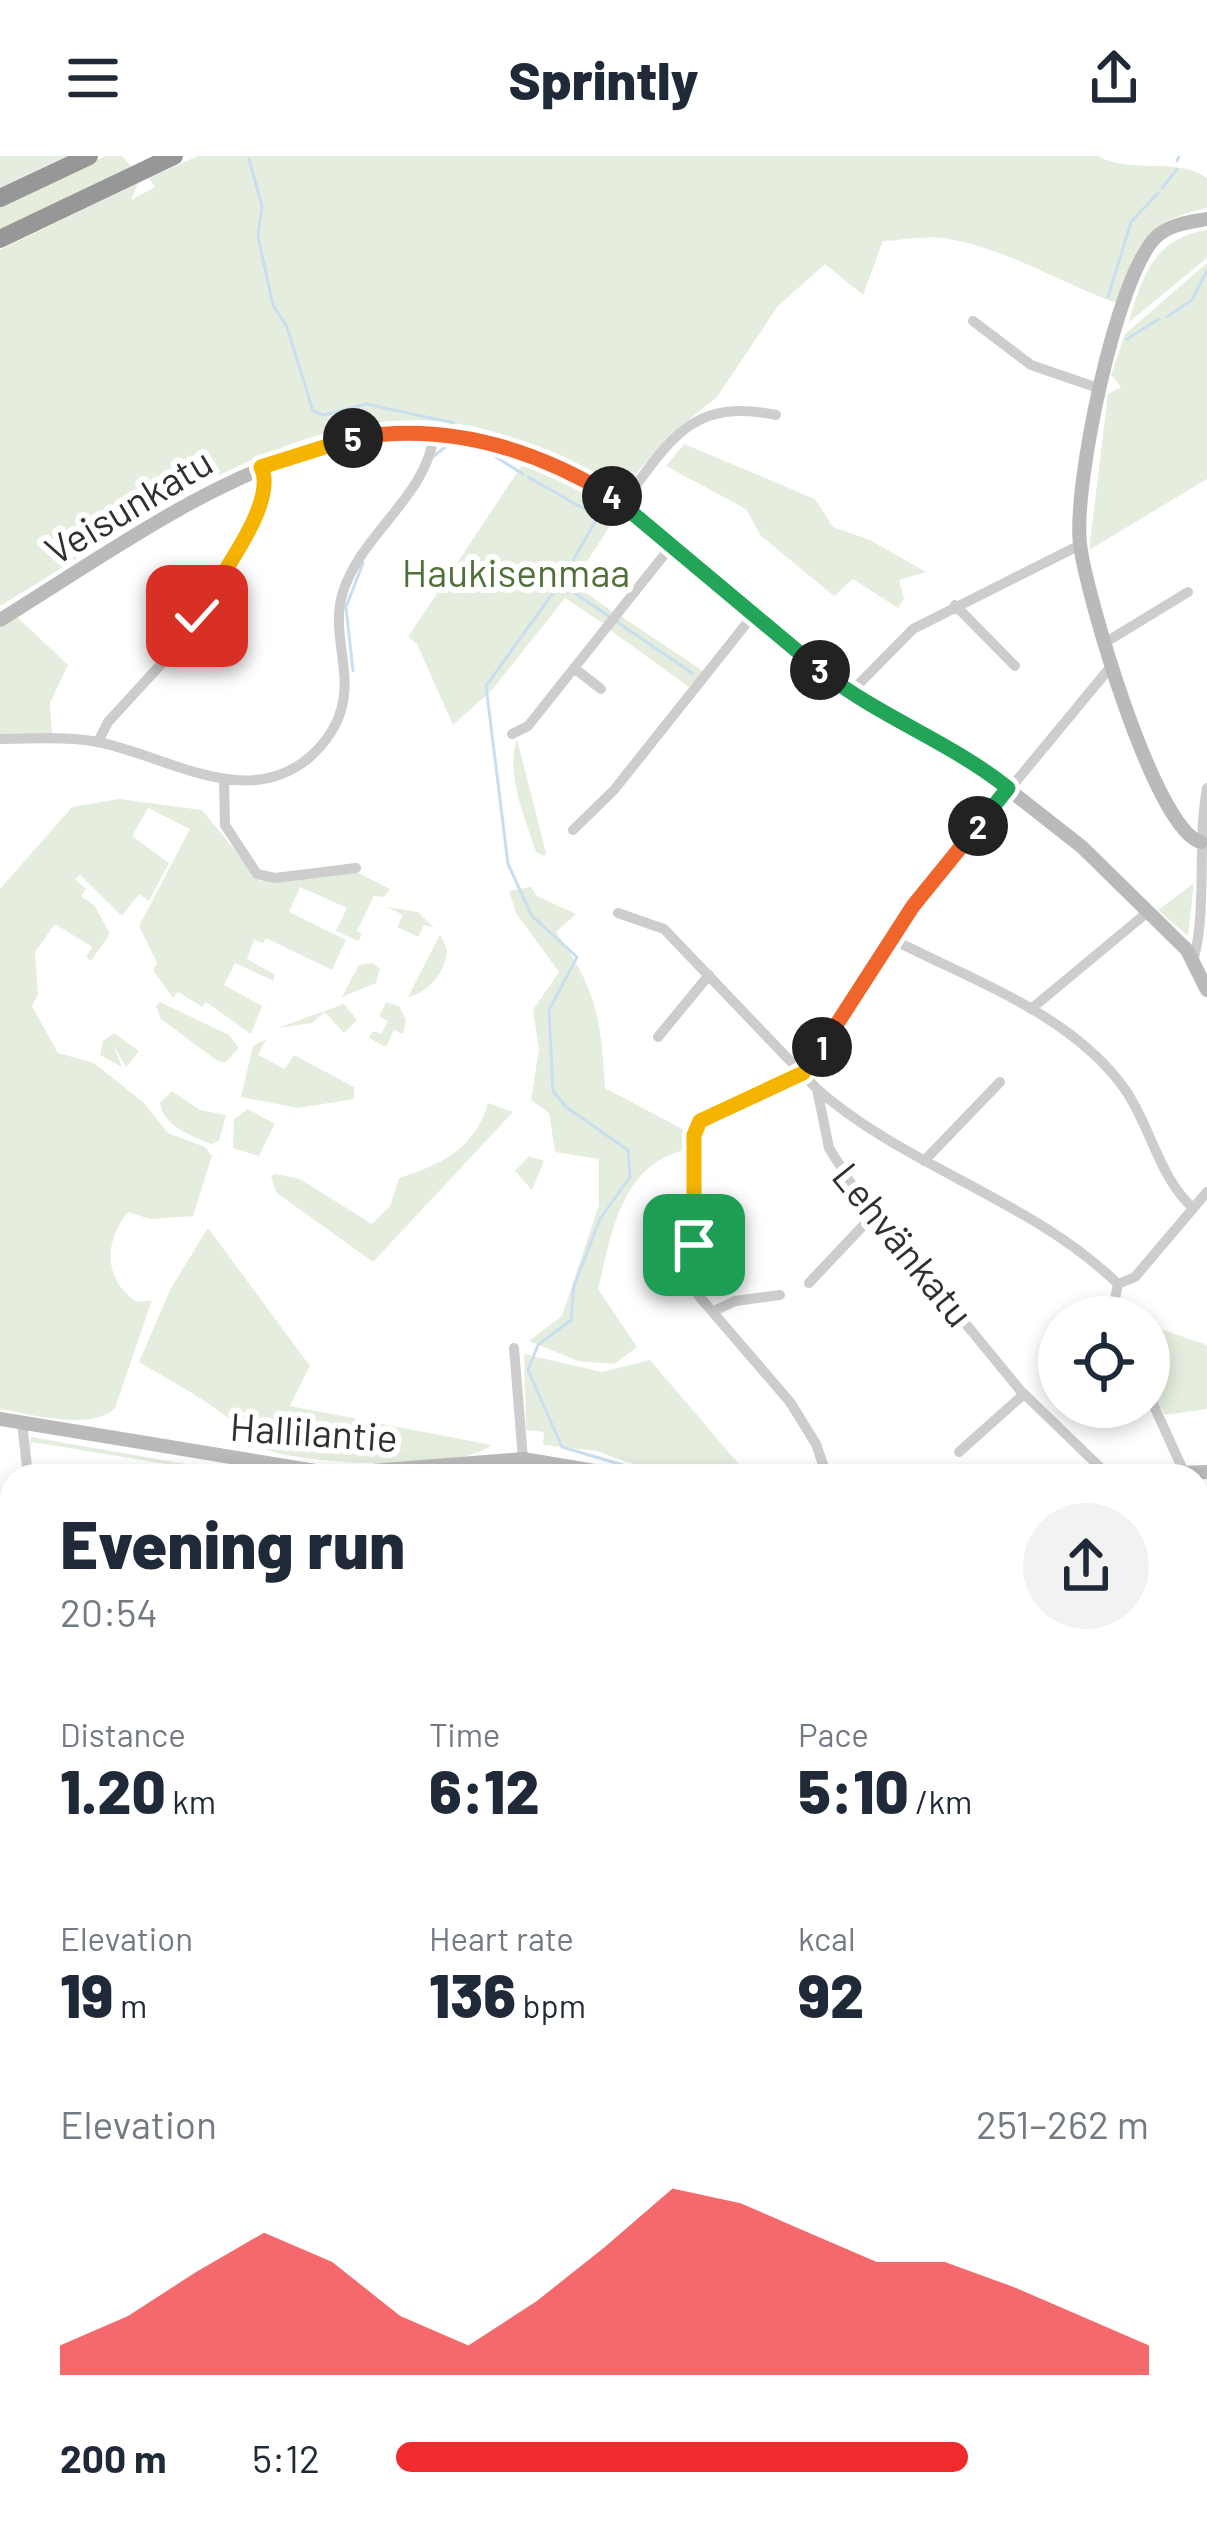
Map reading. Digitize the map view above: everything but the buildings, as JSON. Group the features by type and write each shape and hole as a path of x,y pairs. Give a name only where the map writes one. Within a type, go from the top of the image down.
{"highway":[{"path":"0,199 89,156"},
{"path":"0,239 174,156"}],"street":[{"path":"1201,842 1181,831 1129,724 1080,545 1098,388 1147,248 1163,231 1207,218"},
{"path":"973,322 1031,365 1098,388"},
{"path":"622,504 704,414 729,408 776,415"},
{"path":"0,739 98,742 224,779 261,779 289,772 330,734 344,696 338,628 342,593 364,549 419,475 434,434"},
{"name":"Veisunkatu","path":"0,620 261,467 359,437 434,434 499,445 549,462 622,504 850,693 945,741 1082,847 1194,958"},
{"path":"98,742 108,722 186,637 263,507 267,483 261,467"},
{"path":"512,734 528,726 672,545"},
{"path":"850,693 898,640 955,605 1080,545"},
{"path":"1106,642 1188,592"},
{"path":"955,605 1015,666"},
{"path":"573,830 614,790 754,614"},
{"path":"823,1464 790,1402 695,1286 695,1131 706,1117 803,1073 892,939 1008,788 1113,664"},
{"path":"574,668 601,689"},
{"path":"224,779 225,825 257,874 275,878 356,868"},
{"path":"1207,788 1201,842 1204,919 1194,958 1207,990"},
{"path":"1031,1009 1148,911"},
{"name":"Lehvänkatu","path":"618,914 664,929 817,1089 830,1152 875,1213 1024,1394 1096,1464"},
{"path":"892,939 1031,1009 1111,1072 1202,1201 1135,1277 1118,1284"},
{"path":"658,1036 710,975"},
{"path":"924,1161 1000,1082"},
{"path":"817,1089 856,1124 1054,1235 1118,1284"},
{"path":"809,1282 875,1213"},
{"path":"1115,1296 1118,1284"},
{"path":"714,1311 734,1301 780,1294"},
{"path":"514,1348 523,1459"},
{"path":"959,1452 1024,1394"},
{"name":"Hallilantie","path":"0,1419 220,1464"},
{"path":"22,1422 27,1464"},
{"path":"1164,1428 1180,1464"},
{"name":"Hallilantie","path":"473,1464 523,1459 553,1464"}],"green space":[{"path":"0,156 66,156 0,188"},
{"path":"105,156 122,156 131,166 0,231 0,206"},
{"path":"198,156 1098,156 1195,172 1207,178 1207,208 1168,220 1145,239 1117,303 992,250 941,238 883,241 863,295 825,264 778,306 717,397 676,430 622,489 535,447 479,428 416,420 353,427 290,445 228,471 0,606 0,250 138,183 131,200 155,187 149,178"},
{"path":"1207,230 1207,258 1129,322 1145,275 1162,250 1189,234"},
{"path":"1207,263 1207,479 1089,550 1108,394 1121,387 1111,375 1125,334"},
{"path":"684,444 815,499 833,527 870,540 926,572 899,580 904,599 898,608 853,579 834,596 761,536 746,509 666,466"},
{"name":"Haukisenmaa","path":"524,462 621,509 573,583 614,613 604,624 565,598 492,690 453,725 417,644 408,637"},
{"path":"621,616 703,671 689,687 610,630"},
{"path":"17,617 68,665 50,703 52,735 0,734 0,628"},
{"path":"517,739 544,856 536,852 518,796 513,766"},
{"path":"119,799 202,810 260,881 355,871 390,889 384,897 374,896 357,931 362,934 358,941 336,931 347,908 300,887 289,912 346,940 332,970 266,938 263,943 254,940 247,959 274,974 274,981 235,963 224,985 262,1006 251,1034 206,1002 202,1007 178,992 173,998 153,970 157,963 139,926 190,829 148,808 132,836 169,863 149,901 139,894 122,916 80,875 75,879 86,889 81,896 95,906 110,934 91,961 86,957 92,947 55,924 35,952 38,994 32,1006 58,1053 94,1063 143,1102 168,1133 205,1147 212,1156 193,1216 150,1219 128,1212 120,1223 111,1247 113,1272 137,1302 152,1300 115,1408 91,1419 60,1419 0,1409 0,889 72,807"},
{"path":"1194,883 1188,936 1158,910"},
{"path":"531,887 537,896 576,914 556,932 594,1006 605,1088 688,1132 689,1149 648,1169 634,1184 615,1223 598,1289 637,1347 614,1364 578,1361 529,1341 562,1316 599,1205 599,1159 555,1152 549,1113 531,1100 539,1049 533,1010 559,972 516,913 509,891"},
{"path":"387,907 418,912 434,928 424,925 418,937 397,927 403,915"},
{"path":"440,934 447,949 440,973 423,991 408,997"},
{"path":"372,963 380,969 376,983 342,997 359,965"},
{"path":"160,1002 229,1035 239,1048 225,1063 216,1060 161,1019 156,1006"},
{"path":"386,1002 399,1006 406,1020 403,1034 394,1030 386,1047 369,1038 373,1031 381,1034 388,1021 379,1016"},
{"path":"344,1004 357,1020 344,1033 325,1012 312,1023 278,1028"},
{"path":"114,1033 139,1051 126,1067 113,1044 122,1067 100,1055 103,1041"},
{"path":"266,1039 258,1055 285,1069 294,1055 354,1087 354,1099 298,1108 241,1097 253,1046"},
{"path":"172,1091 200,1110 226,1115 219,1141 211,1144 195,1137 167,1118 160,1103"},
{"path":"488,1103 513,1112 373,1262 277,1193 271,1177 275,1174 300,1179 372,1224 390,1206 399,1178 465,1144"},
{"path":"248,1109 275,1124 259,1156 233,1148 234,1119"},
{"path":"529,1156 544,1161 532,1190 515,1171"},
{"path":"208,1228 310,1366 290,1406 491,1445 474,1454 417,1463 290,1456 255,1444 209,1404 139,1362 171,1288"},
{"path":"1170,1332 1207,1345 1207,1409 1170,1414"},
{"path":"524,1354 602,1372 650,1360 739,1464 632,1464 597,1451 543,1445 544,1432 526,1430"},
{"path":"31,1437 186,1464 32,1442 29,1450"}],"waterway":[{"path":"1177,161 1179,156"},
{"path":"249,159 262,206 258,237 273,305 287,327 313,411 324,415 366,404 454,423"},
{"path":"1162,188 1177,169"},
{"path":"1108,297 1131,222 1158,193"},
{"path":"1167,317 1192,300 1207,271"},
{"path":"1127,339 1159,319"},
{"path":"434,456 449,444"},
{"path":"459,446 491,454 523,474"},
{"path":"528,477 586,510"},
{"path":"593,514 598,517 560,583 486,686 508,864 532,916 577,957 549,1010 553,1091 566,1107 628,1150 630,1177 600,1219 574,1286 571,1320 538,1345 528,1370 562,1447 619,1464"},
{"path":"353,671 346,607 363,563"},
{"path":"560,583 692,673"}],"route":[{"path":"197,616 263,507 267,483 261,467 306,449 359,437 414,433 481,441 549,462 612,496 841,686 945,741 1008,788 913,906 803,1073 700,1121 694,1135 694,1245"}]}
